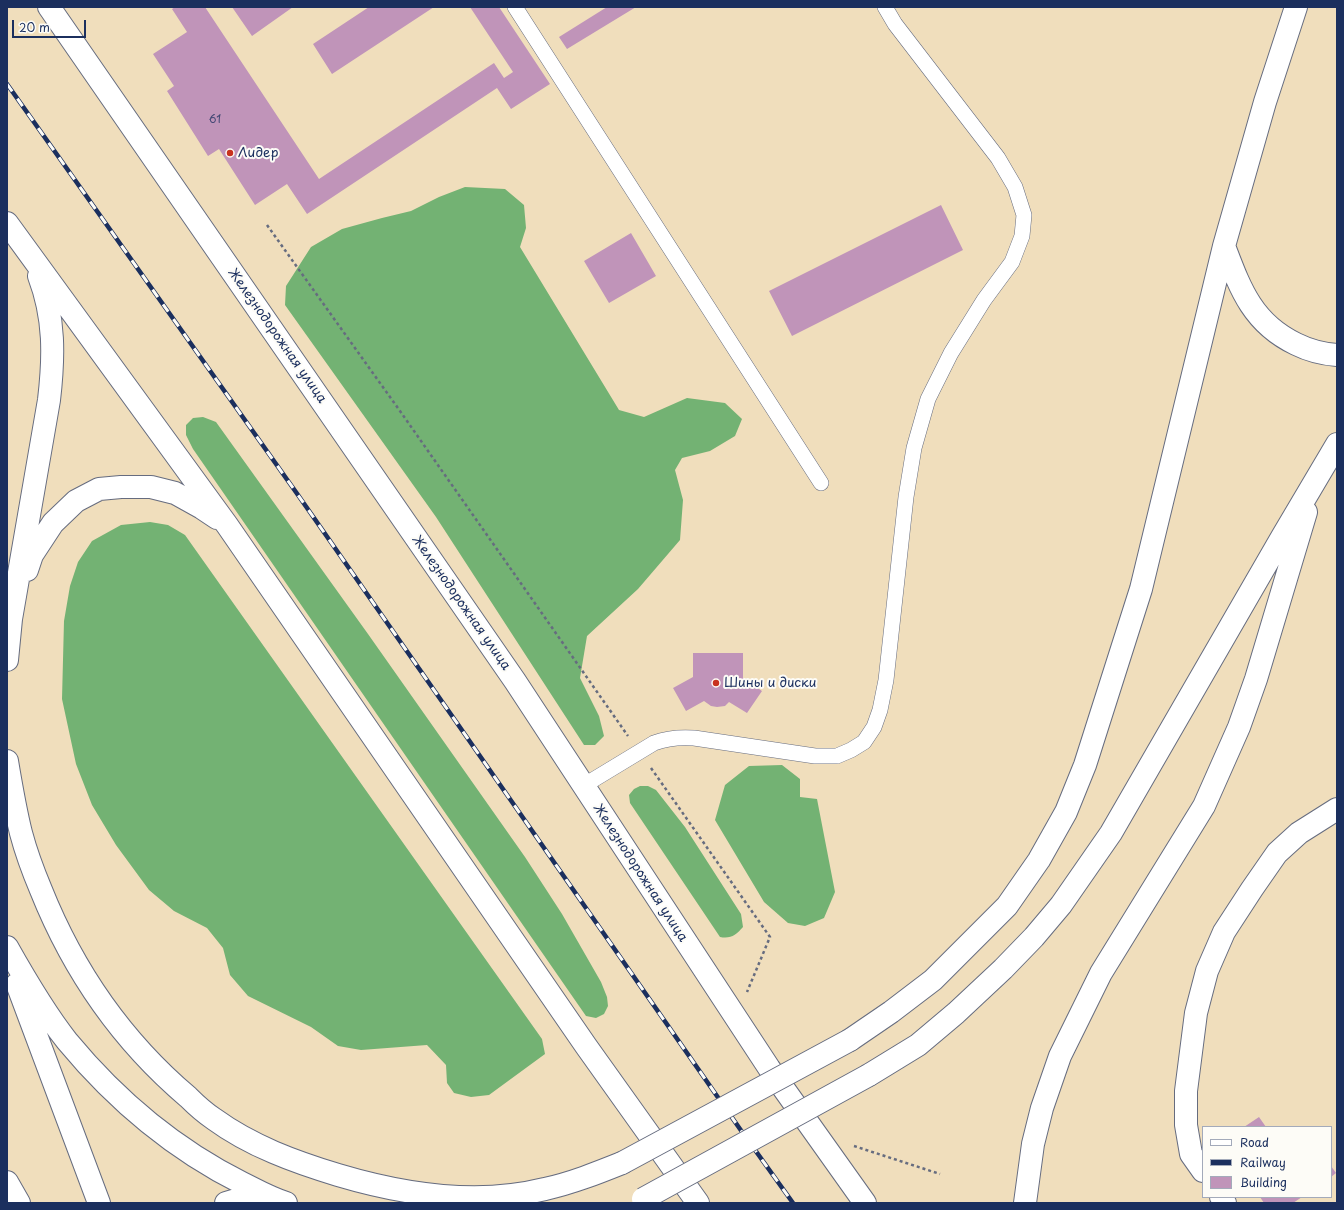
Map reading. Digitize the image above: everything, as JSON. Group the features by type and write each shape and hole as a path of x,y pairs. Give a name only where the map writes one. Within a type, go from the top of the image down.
{"street":[{"name":"Железнодорожная улица","path":"49,7 515,681 768,1068 865,1203"},
{"path":"7,762 21,834 34,872 50,914 72,958 96,997 120,1028 150,1062 214,1119 258,1146 300,1163 365,1182 399,1190 446,1197 512,1195 544,1190 583,1179 622,1163 850,1040 891,1012 933,980 1007,906 1039,860 1066,812 1085,765 1141,589 1224,246 1264,102 1296,7"},
{"path":"7,223 227,525 586,1046 698,1203"},
{"path":"7,660 11,619 49,400 53,367 53,340 45,291 37,270 24,246"},
{"path":"1224,246 1235,275 1247,299 1263,322 1283,338 1308,350 1337,355"},
{"path":"638,1201 869,1075 918,1045 956,1013 1034,937 1061,905 1111,833 1337,444"},
{"path":"1026,1203 1033,1144 1042,1108 1060,1056 1101,973 1208,799 1239,727 1256,679 1317,478"},
{"path":"11,619 32,555 53,523 76,500 99,489 151,487 175,493 202,508 227,525"},
{"path":"1197,1162 1186,1125 1186,1091 1196,1012 1207,971 1224,932 1277,853 1299,833 1337,809"},
{"path":"7,946 34,993 67,1040 103,1081 144,1118 177,1144 216,1170 279,1201"},
{"path":"7,956 99,1203"},
{"path":"7,1182 19,1203"},
{"path":"226,1203 236,1200 279,1201"}],"lane":[{"path":"514,7 821,483"},
{"path":"583,786 639,751 664,739 679,737 815,756 837,756 852,750 864,742 874,727 886,680 906,497 914,448 928,399 951,353 984,300 1012,262 1022,236 1024,215 1015,186 998,158 895,24 885,7"}],"path":[{"path":"267,225 400,411 770,937 746,994"},
{"path":"850,1145 940,1174"}],"green space":[{"path":"465,187 505,189 524,205 526,228 520,247 619,410 644,417 687,398 725,403 742,419 735,436 710,451 682,458 675,470 683,500 680,540 638,589 587,636 580,678 599,716 604,736 595,745 584,745 436,517 285,305 286,286 311,247 342,229 411,211 439,197"},
{"path":"203,417 216,422 525,857 562,914 601,982 607,997 608,1006 604,1014 596,1018 586,1016 193,449 186,435 186,425 193,418"},
{"path":"150,522 168,525 185,535 542,1039 545,1054 489,1095 471,1097 454,1093 447,1083 446,1065 427,1045 361,1050 338,1046 311,1027 248,996 230,975 223,948 207,928 174,911 149,890 116,845 92,805 76,764 62,699 64,621 70,586 78,562 92,541 121,525"},
{"path":"782,765 800,779 800,797 817,799 835,892 824,918 805,926 788,923 764,902 715,820 725,785 749,766"},
{"path":"640,786 648,786 656,790 685,827 741,914 743,927 736,934 730,937 720,937 630,803 629,795 634,789"}],"building":[{"path":"175,7 205,7 319,179 494,63 504,78 513,72 470,7 499,7 550,84 511,109 497,88 307,214 287,184 255,205 219,149 208,156 167,91 174,86 153,54 187,32 172,9"},
{"path":"232,7 293,7 252,36"},
{"path":"369,7 434,7 332,74 313,44"},
{"path":"607,7 636,7 567,49 559,37"},
{"path":"941,205 963,250 792,336 769,291"},
{"path":"631,233 656,276 609,303 584,261"},
{"name":"Шины и диски","path":"693,653 743,653 743,678 762,691 747,713 729,702 725,706 717,707 711,706 704,701 686,711 673,688 693,677"},
{"path":"1259,1117 1265,1126 1246,1126"},
{"path":"1332,1167 1336,1173 1332,1176"},
{"path":"1261,1198 1300,1198 1293,1203 1264,1203"}],"railway":[{"path":"7,84 298,495 793,1203"}],"place":[{"name":"Лидер","path":"230,153"},
{"name":"Шины и диски","path":"716,683"}]}
